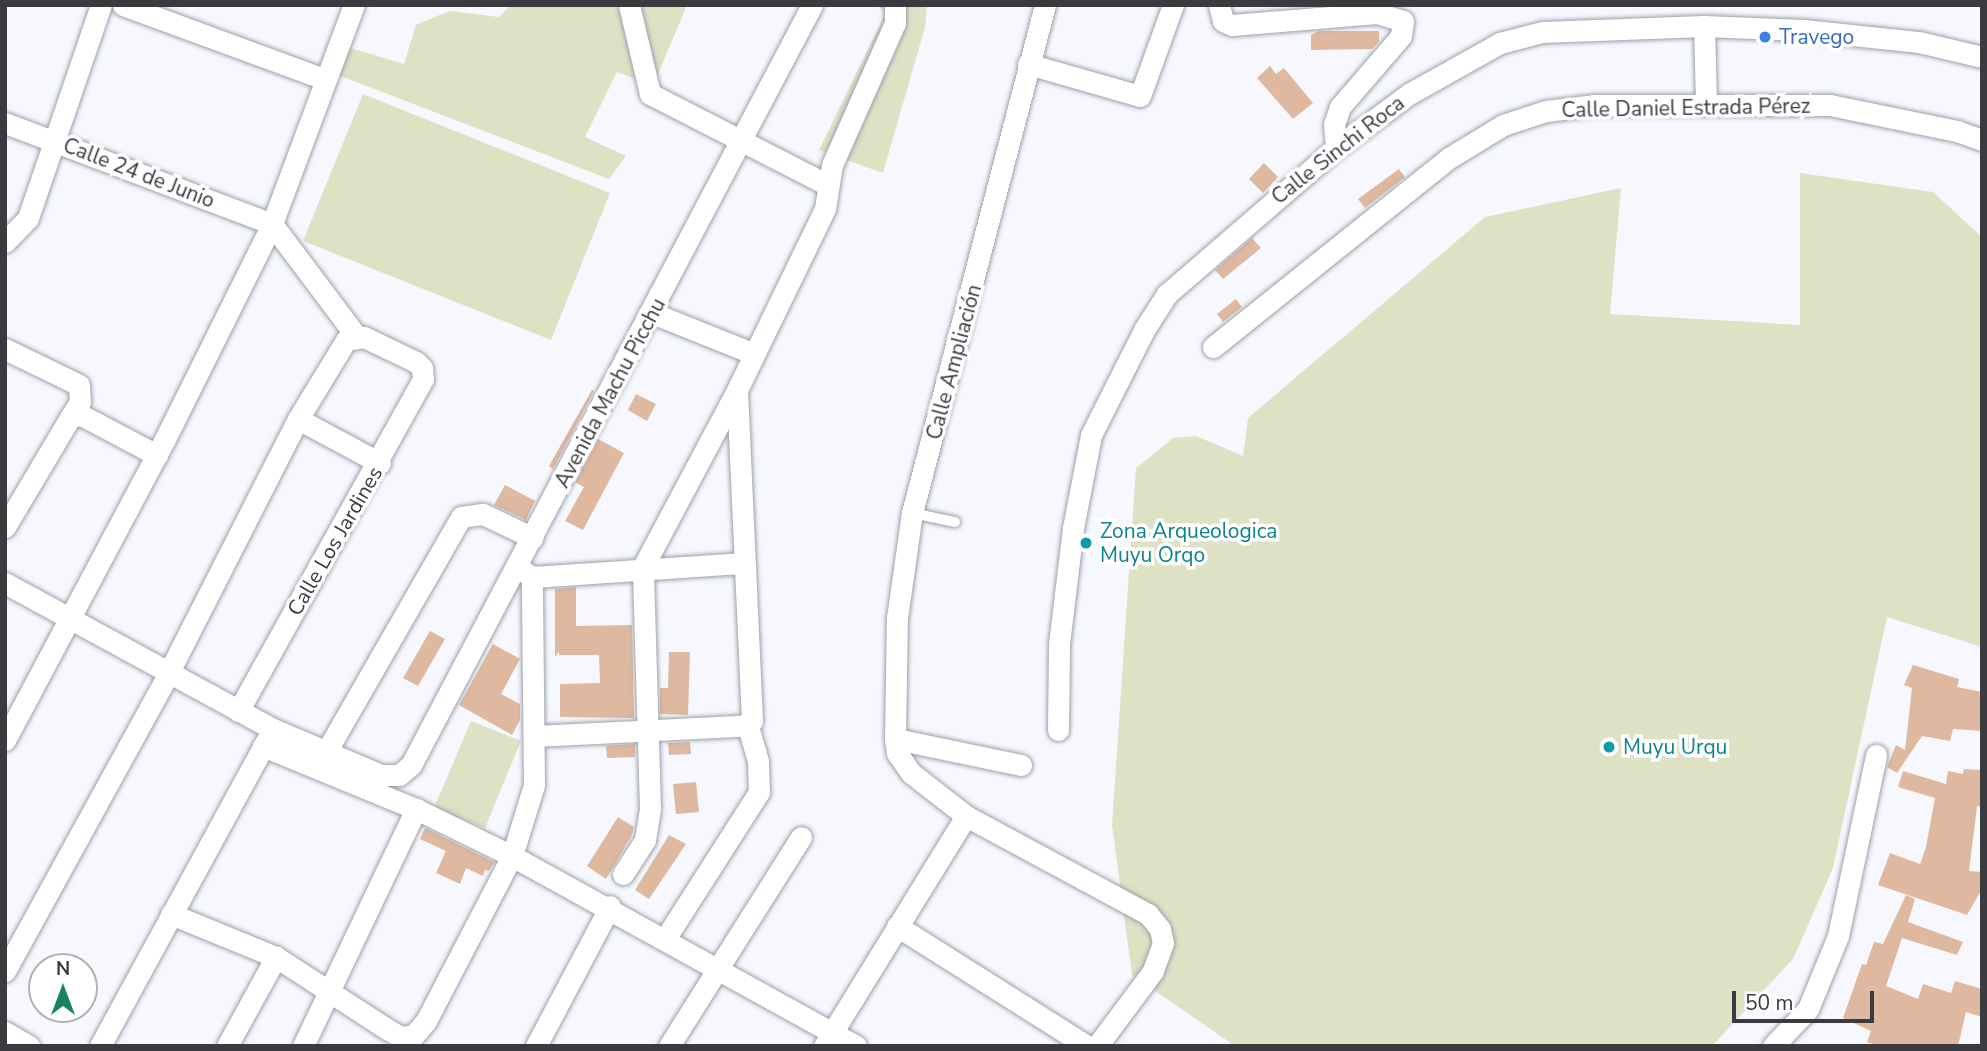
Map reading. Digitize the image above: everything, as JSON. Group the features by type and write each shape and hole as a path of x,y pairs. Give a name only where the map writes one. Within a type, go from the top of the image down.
{"street":[{"path":"5,242 28,218 101,5"},
{"path":"123,5 324,79"},
{"path":"5,740 157,455 272,224 324,79 354,5"},
{"path":"629,5 650,94 828,185"},
{"name":"Avenida Machu Picchu","path":"327,752 381,775 399,775 411,765 525,572 533,538 743,142 812,5"},
{"path":"623,874 645,840 650,809 645,728 643,567 737,390 752,354 825,209 828,185 895,23 895,5"},
{"name":"Calle Ampliación","path":"895,731 897,618 912,513 975,283 1045,5"},
{"path":"1028,64 1140,96 1173,5"},
{"path":"1219,5 1223,20 1232,25 1377,13 1403,21 1401,36 1340,107 1334,124 1336,148"},
{"path":"1704,26 1706,104"},
{"name":"Calle Sinchi Roca","path":"1058,730 1059,644 1073,528 1091,435 1167,294 1336,148 1409,94 1500,43 1542,32 1704,26 1804,30 1919,42 1982,57"},
{"name":"Calle Daniel Estrada Pérez","path":"1213,348 1449,158 1503,125 1546,111 1594,106 1706,104 1830,106 1957,131 1982,140"},
{"name":"Calle 24 de Junio","path":"5,123 272,224"},
{"path":"5,971 168,674 298,419 346,340 356,336 272,224"},
{"path":"652,313 752,354"},
{"name":"Calle Los Jardines","path":"237,711 380,463 423,379 422,368 356,336"},
{"path":"5,349 79,385 80,402 5,527"},
{"path":"665,939 759,792 758,761 748,725 746,563 737,390"},
{"path":"71,415 81,415 157,455"},
{"path":"298,419 380,463"},
{"path":"268,737 327,752 461,517 483,514 533,538"},
{"path":"171,914 276,957 328,993 401,1037 414,1035 426,1021 512,856 534,785 525,572 746,563"},
{"path":"5,583 237,711 268,737 610,906 829,1038 856,1046"},
{"path":"534,736 645,728 748,725"},
{"path":"1021,765 895,731 897,753 911,773 966,816 1148,914 1160,929 1163,943 1153,971 1097,1046"},
{"path":"100,1046 268,737"},
{"path":"1773,1046 1808,1009 1838,936 1876,755"},
{"path":"303,1046 416,809"},
{"path":"829,1038 966,816"},
{"path":"669,1046 715,968 801,837"},
{"path":"536,1046 610,906"},
{"path":"897,926 1087,1046"},
{"path":"227,1046 276,957"},
{"path":"5,1032 30,1046"}],"lane":[{"path":"912,513 955,522"}],"green space":[{"path":"511,5 687,5 653,86 617,72 585,137 626,156 609,179 338,75 347,47 404,64 416,25 449,11 499,17"},
{"path":"876,5 927,5 925,27 883,173 819,150 886,12"},
{"path":"363,94 610,193 551,340 303,241"},
{"path":"1800,173 1933,192 1982,237 1982,647 1887,617 1833,868 1793,959 1712,1046 1235,1046 1132,975 1112,825 1136,468 1173,438 1196,436 1243,456 1248,418 1485,217 1621,188 1610,314 1800,325"},
{"path":"471,721 521,741 485,828 434,808"}],"building":[{"path":"1319,31 1379,31 1379,42 1372,49 1311,50 1311,35"},
{"path":"1270,66 1276,74 1284,68 1313,103 1293,119 1257,78"},
{"path":"1264,163 1278,177 1263,193 1249,179"},
{"path":"1399,169 1405,177 1365,208 1358,199"},
{"path":"1252,238 1261,248 1223,279 1215,270"},
{"path":"1236,299 1242,307 1223,322 1217,314"},
{"path":"592,390 594,391 553,469 549,466"},
{"path":"636,394 656,404 647,421 628,410"},
{"path":"598,439 624,453 583,530 565,521 584,487 575,482"},
{"path":"505,485 535,501 526,520 494,505"},
{"path":"576,587 576,626 632,625 634,718 560,717 560,684 600,683 599,655 559,655 559,651 555,657 555,589"},
{"path":"430,631 445,639 418,686 403,678"},
{"path":"493,644 520,659 501,694 520,704 520,720 512,735 459,705"},
{"path":"669,652 690,652 688,715 660,714 660,688 668,688"},
{"path":"1913,665 1959,679 1957,687 1982,692 1982,731 1953,729 1950,741 1922,736 1897,773 1887,767 1896,745 1905,750 1912,688 1904,685"},
{"path":"690,742 691,754 669,755 668,743"},
{"path":"635,744 635,757 607,758 606,746"},
{"path":"1964,769 1982,770 1982,807 1977,806 1969,871 1982,872 1982,889 1967,915 1878,885 1890,853 1920,864 1926,847 1935,798 1898,787 1903,771 1946,784 1948,771 1963,774"},
{"path":"696,782 699,812 676,814 673,784"},
{"path":"618,817 634,827 606,879 587,866"},
{"path":"425,828 494,862 489,871 485,870 483,876 466,868 460,884 436,873 446,851 420,839"},
{"path":"669,835 686,844 649,899 635,890"},
{"path":"1906,895 1915,899 1908,922 1963,942 1957,955 1902,938 1886,986 1918,999 1923,984 1951,993 1955,981 1982,989 1982,1017 1966,1012 1958,1046 1878,1046 1867,1042 1871,1031 1843,1018 1862,964 1866,965 1874,942 1883,944"}],"place":[{"name":"Travego","path":"1765,37"},
{"name":"Zona Arqueologica Muyu Orqo","path":"1086,543"},
{"name":"Muyu Urqu","path":"1609,747"}]}
